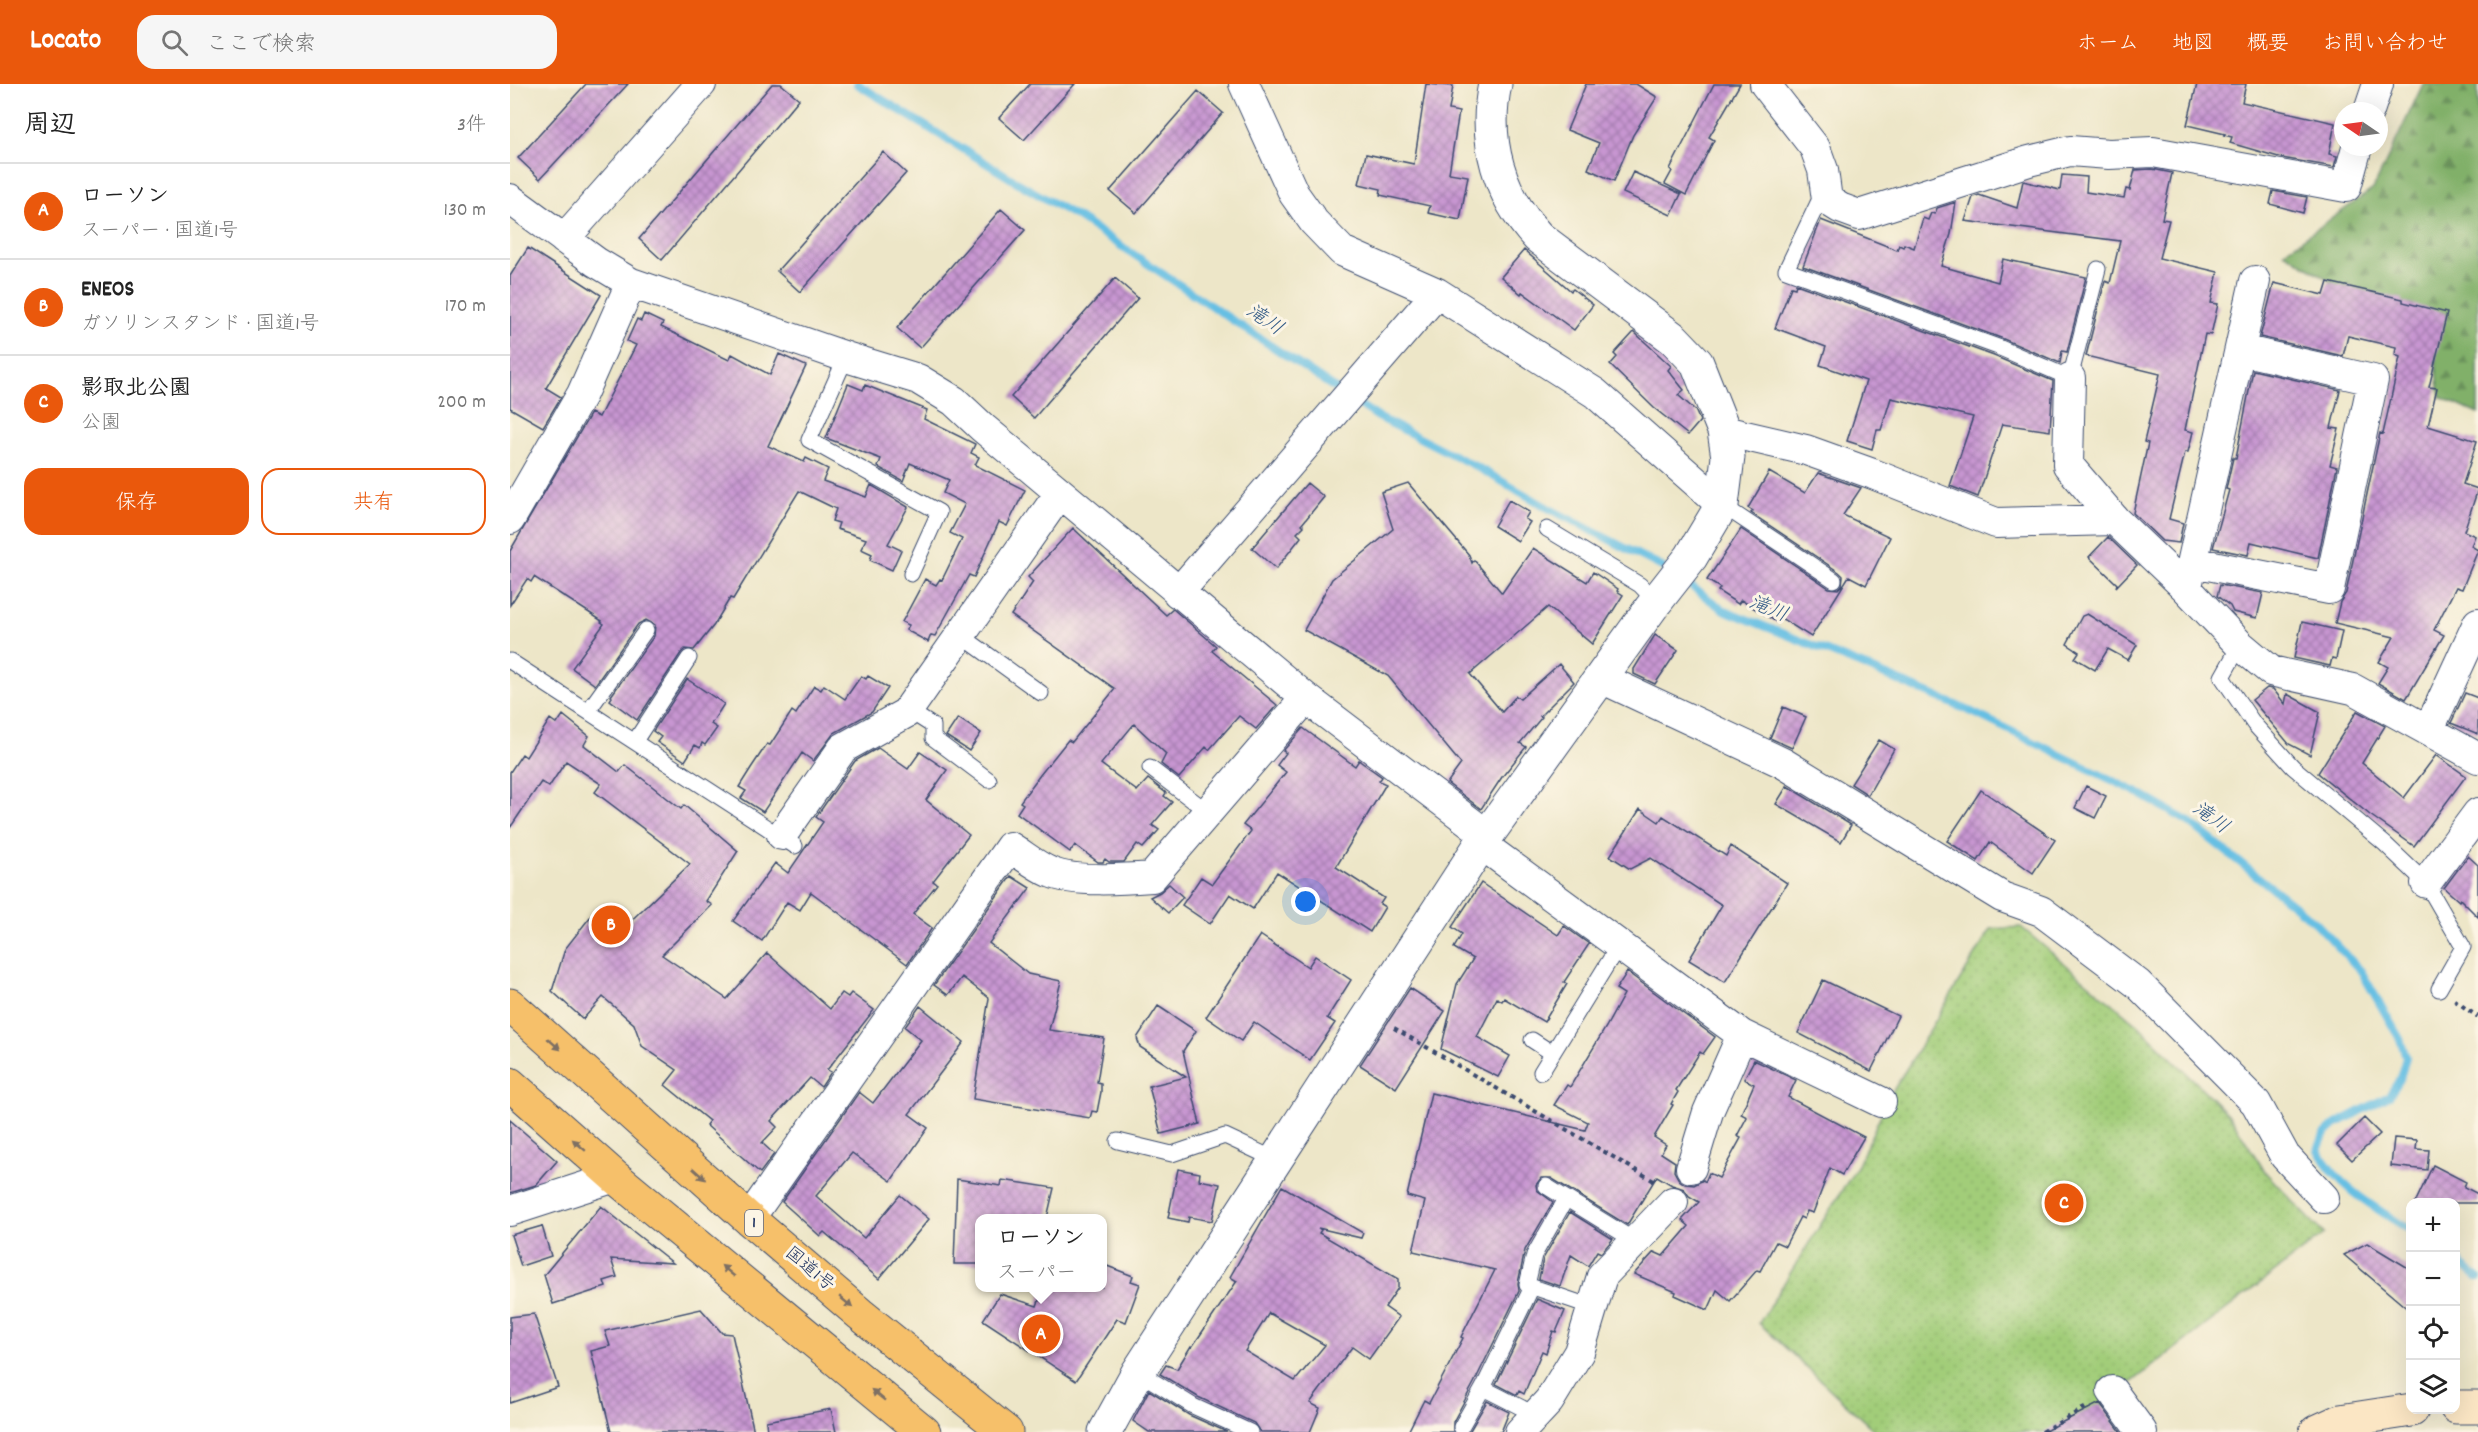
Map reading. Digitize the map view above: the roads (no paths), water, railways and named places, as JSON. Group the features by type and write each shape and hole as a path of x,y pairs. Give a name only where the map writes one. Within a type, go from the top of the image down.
{"highway":[{"name":"国道1号","path":"510,1005 748,1219 1006,1432"},
{"path":"510,1084 615,1177 924,1432"}],"main road":[{"path":"2460,1407 2478,1407"},
{"path":"2316,1432 2340,1421 2406,1411"}],"street":[{"path":"564,239 701,84"},
{"path":"1244,84 1294,194 1314,222 1342,251 1437,293 1595,393 1722,505"},
{"path":"1105,1432 1138,1372 1484,840 1600,678 1691,557 1722,505 1728,457 1724,431 1697,363 1674,339 1538,237 1524,222 1503,184 1491,142 1489,117 1495,84"},
{"path":"1765,84 1815,148 1823,170 1827,200 1859,215 2029,161 2070,151 2109,154 2153,152 2346,187 2355,156"},
{"path":"2372,102 2378,84"},
{"path":"510,199 631,284 846,357 918,378 954,401 1178,593 1306,698 1619,945 1742,1035 1881,1102"},
{"path":"2189,575 2255,281"},
{"path":"510,519 582,394 631,284"},
{"path":"1178,593 1437,293"},
{"path":"2189,575 2329,589 2373,380 2241,350"},
{"path":"2070,378 2068,465 2115,520 2189,575 2240,645 2271,671 2353,689 2478,758"},
{"path":"1724,431 1806,450 1996,523 2115,520"},
{"path":"789,840 843,748 908,710 1060,493"},
{"path":"2429,729 2478,623"},
{"path":"1600,678 1783,763 2002,897 2041,911 2138,984 2256,1103 2285,1156 2324,1198"},
{"path":"748,1219 1010,847 1052,873 1102,879 1152,877 1306,698"},
{"path":"2426,883 2478,813"},
{"path":"1691,1168 1708,1112 1742,1035"},
{"path":"510,1211 615,1177"},
{"path":"1528,1424 1549,1401 1579,1352 1602,1276 1635,1240 1666,1194"},
{"path":"2112,1391 2142,1432"}],"lane":[{"path":"1827,200 1818,203 1785,270 1998,347 2070,378 2098,269"},
{"path":"846,357 809,440 939,513 911,574"},
{"path":"1722,505 1834,580"},
{"path":"1547,529 1640,585 1656,602"},
{"path":"588,711 646,630"},
{"path":"962,636 1041,693"},
{"path":"2240,645 2222,677 2254,723 2293,767 2385,844 2426,883 2463,947 2439,989"},
{"path":"635,741 689,658"},
{"path":"510,661 789,840"},
{"path":"908,710 933,726 933,738 988,780"},
{"path":"1150,768 1208,812"},
{"path":"1540,1072 1619,945"},
{"path":"1532,1040 1552,1053"},
{"path":"1118,1142 1172,1154 1225,1136 1276,1160"},
{"path":"1546,1186 1635,1240"},
{"path":"1566,1198 1534,1255 1527,1286 1592,1307"},
{"path":"1461,1427 1483,1388 1532,1287"},
{"path":"1138,1372 1193,1406 1250,1432"},
{"path":"1483,1388 1528,1424"}],"waterway":[{"name":"滝川","path":"857,84 1079,218 1378,417 1477,467 1548,508 1662,567"},
{"name":"滝川","path":"1689,585 1724,610 1972,712 2136,792 2189,822 2316,923 2361,971 2400,1039 2406,1057 2400,1079 2389,1096 2336,1124 2324,1135 2318,1150 2326,1163 2347,1186 2406,1227"},
{"name":"滝川","path":"2460,1262 2478,1278"}],"place":[{"name":"ENEOS","path":"611,925"},
{"name":"影取北公園","path":"2064,1203"},
{"name":"ローソン","path":"1041,1334"}]}
